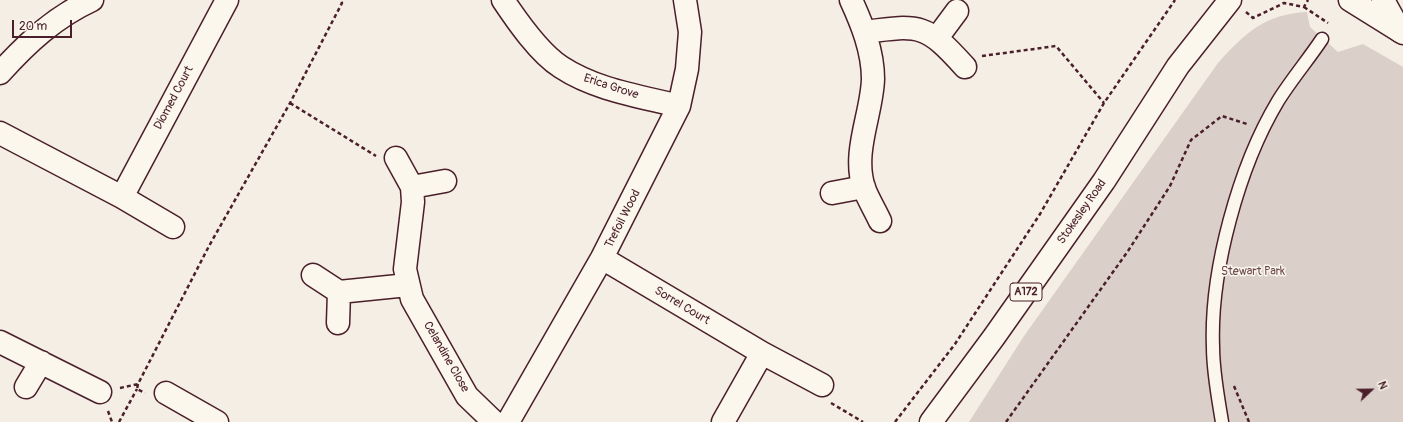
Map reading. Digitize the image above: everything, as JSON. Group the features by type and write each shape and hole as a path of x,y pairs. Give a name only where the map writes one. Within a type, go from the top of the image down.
{"street":[{"name":"Diomed Court","path":"122,197 227,0"},
{"name":"Erica Grove","path":"503,0 520,24 560,66 587,81 614,90 679,106"},
{"name":"Trefoil Wood","path":"508,422 602,258 679,106 687,70 690,32 685,0"},
{"path":"851,0 866,32 873,77 871,96 863,132 861,159 864,187 880,221"},
{"path":"1350,0 1401,32"},
{"path":"1383,0 1401,32"},
{"path":"0,73 22,47 46,27 74,8 89,1"},
{"name":"Stokesley Road","path":"931,422 1099,188 1178,66 1236,4"},
{"path":"937,38 957,11"},
{"path":"866,32 900,27 921,30 937,38 965,67"},
{"path":"0,133 122,197 173,227"},
{"path":"396,158 412,188 445,181"},
{"path":"832,193 864,187"},
{"name":"Celandine Close","path":"412,188 413,202 405,269 412,299 467,396 494,422"},
{"name":"Sorrel Court","path":"602,258 762,353 822,386"},
{"path":"312,275 339,292 375,290 408,285"},
{"path":"338,323 339,292"},
{"path":"0,342 100,392"},
{"path":"723,422 762,353"},
{"path":"26,387 41,362"},
{"path":"166,393 217,422"}],"lane":[{"path":"1222,422 1212,348 1213,315 1223,251 1233,207 1256,144 1279,101 1322,39"}],"path":[{"path":"112,422 108,409 96,402 100,392 138,384 209,246 290,103 342,3 340,0"},
{"path":"895,422 955,344 981,305 1040,214 1104,103 1175,0"},
{"path":"1304,6 1308,0"},
{"path":"1236,4 1253,18 1284,3 1304,6 1331,25 1322,39"},
{"path":"965,67 973,57 1056,46 1104,103"},
{"path":"290,103 387,163 396,158"},
{"path":"1006,422 1128,251 1170,186 1192,140 1222,116 1246,122 1256,144"},
{"path":"822,386 817,395 863,422"},
{"path":"119,422 137,389"}],"green space":[{"name":"Stewart Park","path":"1307,12 1310,27 1338,52 1363,44 1403,67 1403,422 969,422 1024,336 1218,63 1237,43 1257,27 1279,17"}]}
